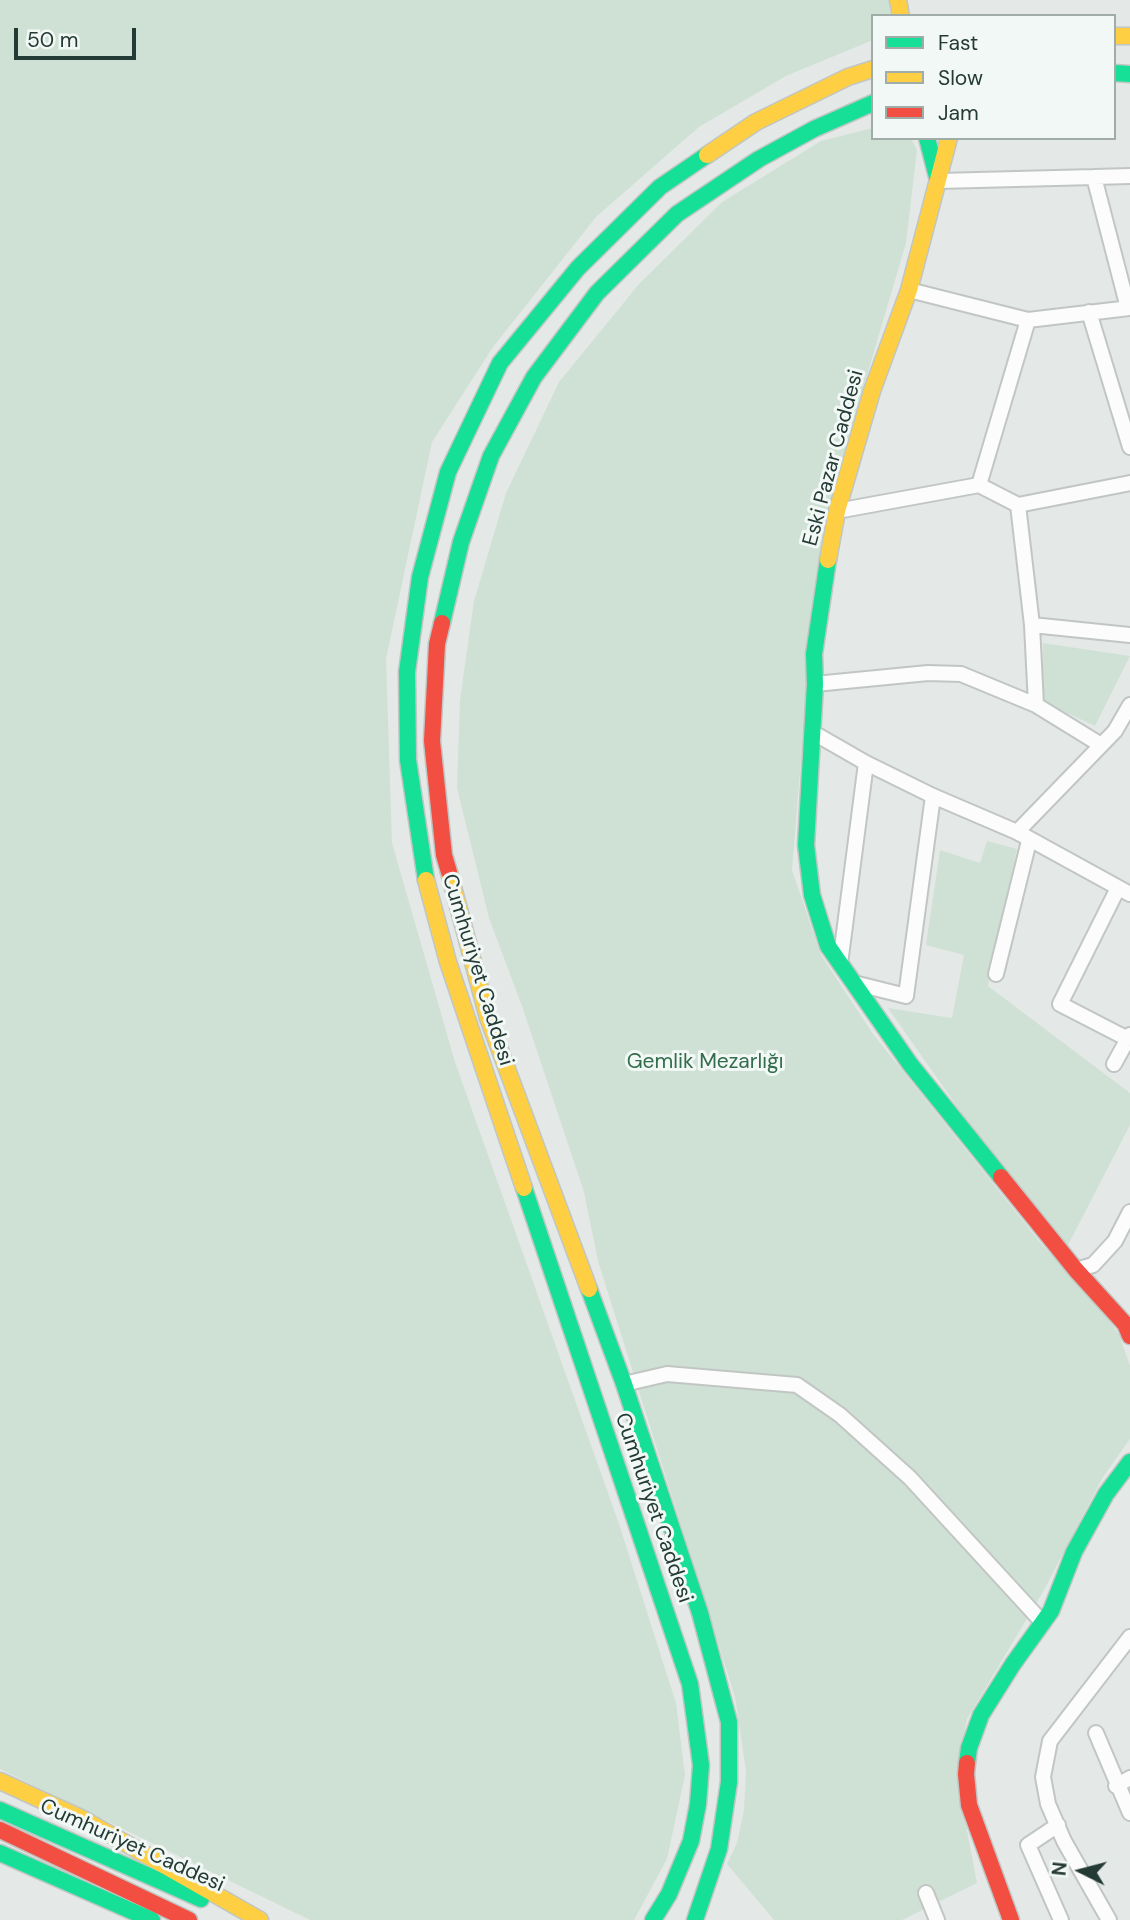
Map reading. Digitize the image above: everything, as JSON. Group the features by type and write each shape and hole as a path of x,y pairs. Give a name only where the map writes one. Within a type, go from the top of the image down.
{"main road":[{"name":"Cumhuriyet Caddesi","path":"653,1920 669,1894 691,1841 698,1804 701,1765 690,1684 448,962 428,890 408,760 407,672 420,577 448,472 500,363 578,268 660,187 756,122 848,77 871,70"},
{"name":"Cumhuriyet Caddesi","path":"696,1920 719,1849 729,1782 729,1722 700,1614 624,1384 488,1018 444,855 432,741 437,644 461,542 491,456 534,377 597,293 677,214 759,159 814,129 871,104"},
{"path":"928,140 939,181"},
{"name":"Eski Pazar Caddesi","path":"949,140 909,290 873,391 837,511 820,601 814,653 815,684 806,845 812,895 828,946 910,1064 1076,1270 1125,1324 1130,1336"},
{"path":"1010,1920 969,1805 966,1774 969,1748 981,1715 1051,1611 1074,1552 1105,1494 1130,1462"},
{"path":"0,1781 83,1819 260,1920"},
{"name":"Cumhuriyet Caddesi","path":"0,1810 247,1920"},
{"name":"Cumhuriyet Caddesi","path":"0,1830 189,1920"},
{"path":"0,1853 152,1920"}],"street":[{"path":"939,181 1130,176"},
{"path":"909,290 1028,320 1129,308 1094,177"},
{"path":"1089,312 1130,447"},
{"path":"979,485 1028,320"},
{"path":"837,511 979,485 1018,505 1130,483"},
{"path":"1018,505 1032,625 1036,705"},
{"path":"1032,625 1130,635"},
{"path":"815,684 928,673 970,676 1036,705 1101,745"},
{"path":"996,974 1023,836 1115,731 1130,705"},
{"path":"1115,731 1130,738"},
{"path":"812,732 866,763 1023,836 1124,891 1060,1004 1129,1037 1114,1064"},
{"path":"840,964 866,763"},
{"path":"854,983 906,996 933,796"},
{"path":"1076,1270 1093,1265 1115,1241 1130,1212"},
{"path":"624,1384 667,1374 797,1385 840,1415 909,1478 1043,1623"},
{"path":"1109,1920 1048,1804 1043,1777 1050,1741 1130,1637"},
{"path":"1096,1733 1116,1786 1130,1813"},
{"path":"1116,1786 1130,1778"},
{"path":"1058,1825 1028,1845 1061,1920"},
{"path":"926,1893 937,1920"}],"green space":[{"path":"0,0 889,0 892,14 871,14 871,41 786,76 699,127 596,217 493,347 432,442 386,659 392,843 455,1062 619,1524 676,1703 685,1775 667,1859 634,1920 310,1920 0,1769"},
{"name":"Gemlik Mezarlığı","path":"871,128 871,140 912,140 917,150 906,243 840,467 804,723 792,870 821,955 873,1034 1043,1246 1096,1300 1119,1335 1130,1366 1130,1439 1103,1477 1044,1590 967,1719 957,1777 977,1883 902,1920 774,1920 727,1864 737,1843 744,1810 746,1771 735,1697 598,1261 584,1192 522,1006 489,918 457,788 460,700 474,601 506,493 559,382 639,284 722,202 821,141"},
{"path":"1043,643 1130,656 1095,726 1043,702"},
{"path":"987,841 1017,849 988,986 1130,1093 1130,1125 1067,1247 965,1118 888,1008 952,1018 964,955 926,945 940,850 980,863"}],"traffic: fast":[{"path":"1116,73 1130,74"},
{"path":"442,623 461,542 491,456 534,377 597,293 677,214 759,159 814,129 871,104"},
{"path":"928,140 937,177"},
{"path":"426,880 408,760 407,672 420,577 448,472 500,363 578,268 660,187 707,155"},
{"path":"828,560 814,654 815,684 806,845 812,895 828,946 910,1064 1001,1177"},
{"path":"524,1188 690,1684 701,1765 698,1804 691,1841 669,1894 653,1920"},
{"path":"589,1289 624,1384 700,1613 729,1722 729,1782 719,1849 695,1920"},
{"path":"967,1763 969,1748 981,1715 1051,1611 1074,1552 1106,1494 1130,1462"},
{"path":"0,1810 201,1899"},
{"path":"0,1853 152,1920"}],"traffic: slow":[{"path":"898,0 901,14"},
{"path":"1116,36 1130,36"},
{"path":"707,155 756,122 848,77 871,70"},
{"path":"828,560 837,511 872,391 909,290 948,140"},
{"path":"449,872 488,1018 589,1289"},
{"path":"426,880 448,962 524,1188"},
{"path":"0,1781 83,1819 260,1920"}],"traffic: jam":[{"path":"442,623 437,644 432,741 444,855 449,872"},
{"path":"1001,1177 1076,1270 1125,1324 1130,1336"},
{"path":"967,1763 969,1805 1011,1920"},
{"path":"0,1830 189,1920"}]}
